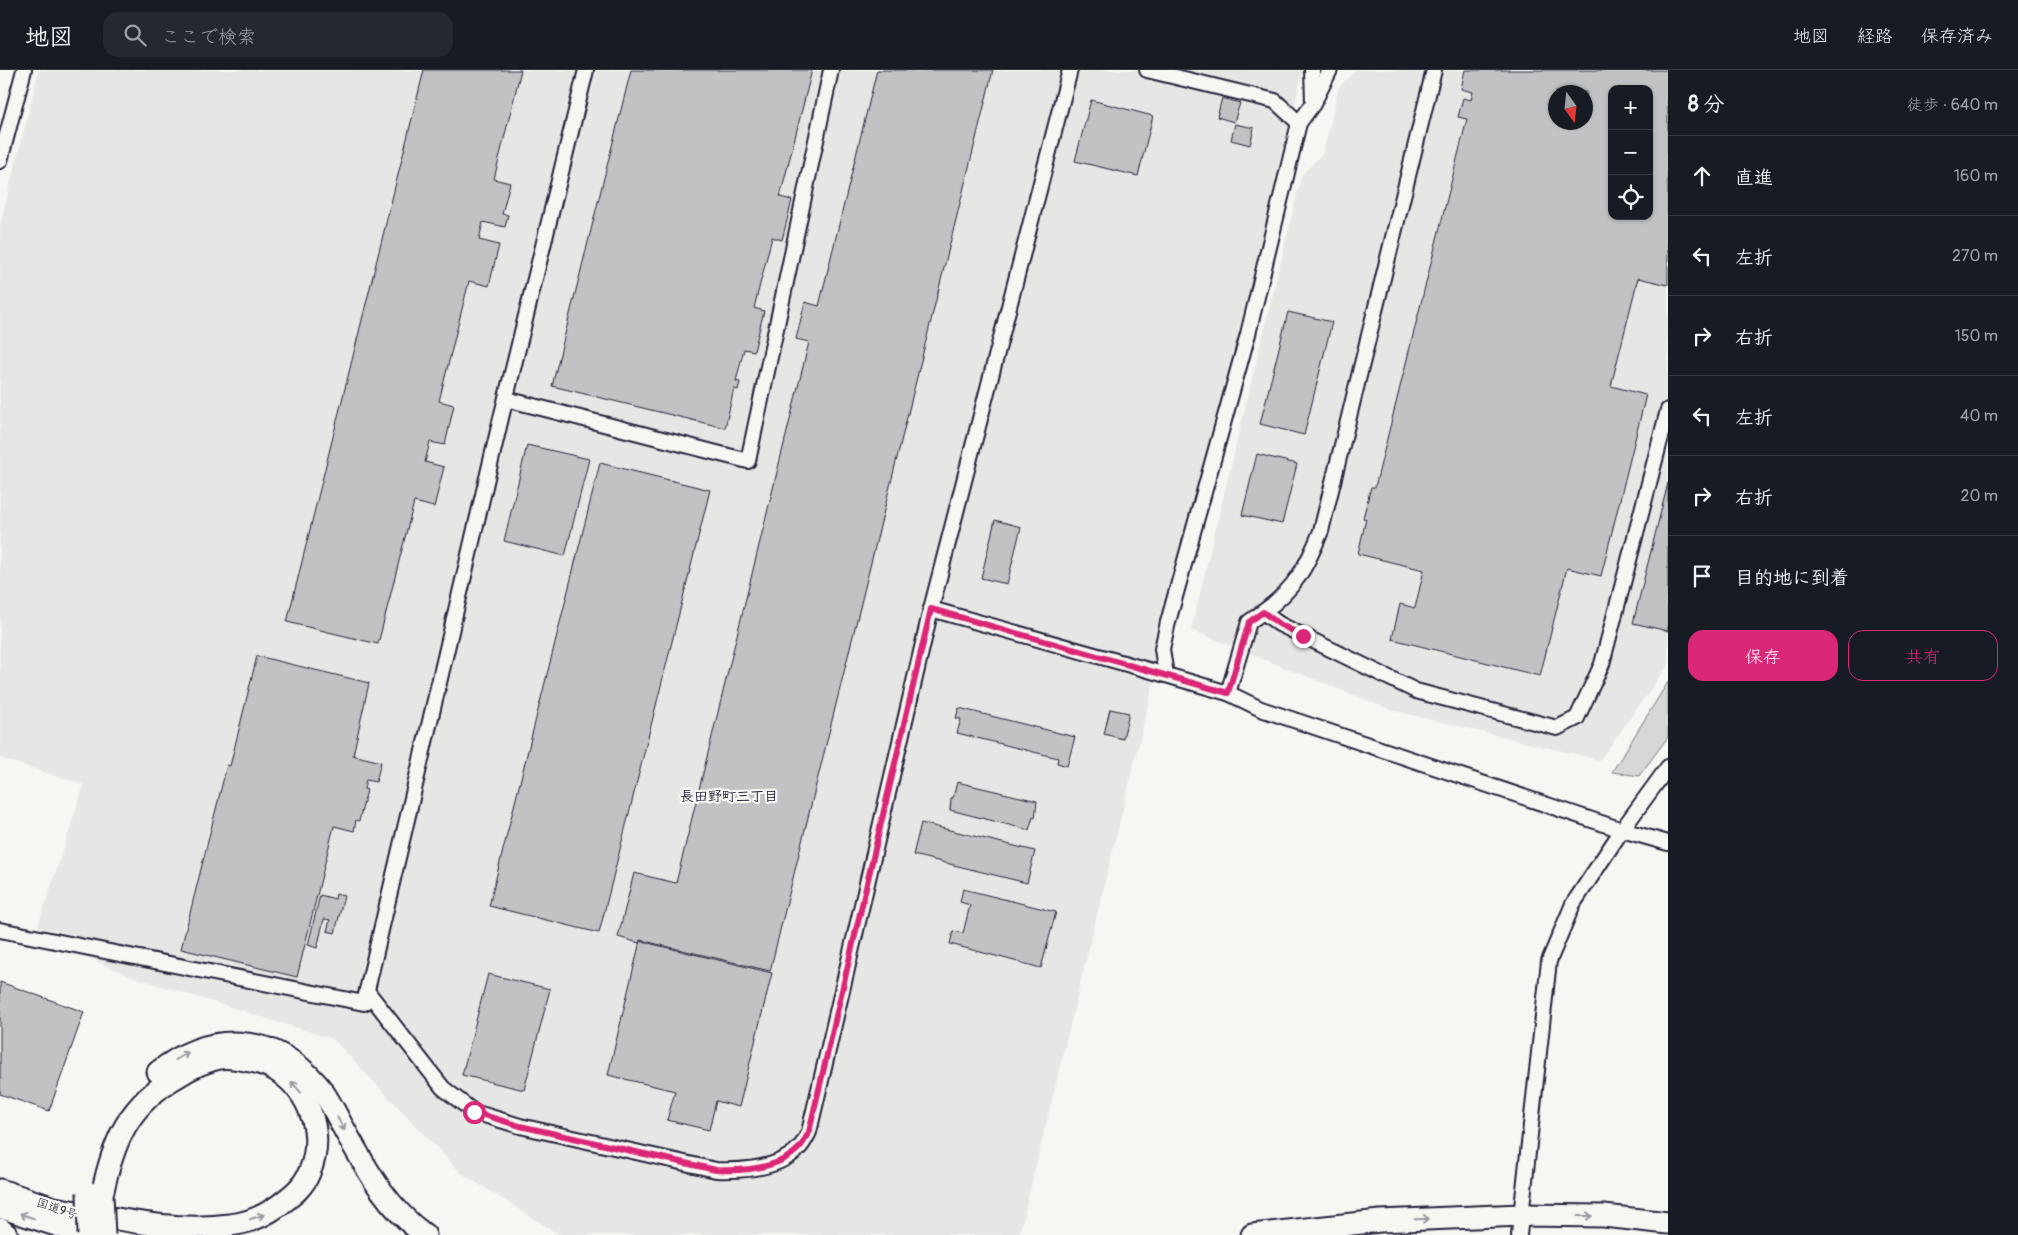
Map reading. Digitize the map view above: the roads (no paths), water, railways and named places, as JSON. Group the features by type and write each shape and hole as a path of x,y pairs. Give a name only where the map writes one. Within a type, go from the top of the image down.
{"highway":[{"path":"104,1235 95,1194 93,1166 104,1138 119,1111 138,1088 164,1067 192,1050 219,1042 247,1042 272,1051 296,1064 318,1085 384,1197 406,1221 425,1235"},
{"path":"54,1208 144,1223 196,1226 230,1225 264,1216 294,1195 309,1174 315,1152 315,1126 305,1097 287,1076 264,1063 221,1058 196,1065 170,1080 146,1099 115,1144 95,1194 88,1235"},
{"name":"国道9号","path":"0,1190 143,1235"},
{"name":"国道9号","path":"0,1207 88,1235"},
{"path":"1252,1235 1380,1221 1520,1225 1604,1216 1668,1223"},
{"path":"0,1229 7,1235"}],"street":[{"path":"0,161 24,70"},
{"path":"0,930 364,1003 506,399 586,70"},
{"path":"506,399 748,461 830,70"},
{"path":"367,992 443,1088 474,1112 520,1126 716,1170 746,1171 774,1163 798,1149 809,1132 931,609 1070,70"},
{"path":"1147,70 1275,101 1300,123"},
{"path":"1312,70 1313,104"},
{"path":"1166,675 1162,649 1168,622 1248,334 1300,123 1313,104 1330,70"},
{"path":"1228,693 1249,622 1263,612 1295,582 1307,565 1321,531 1434,70"},
{"path":"1263,612 1279,624 1416,691 1557,728 1577,718 1602,664 1668,410"},
{"path":"931,609 1228,693 1261,709 1622,830 1668,843"},
{"path":"1520,1225 1549,961 1572,904 1622,830 1668,767"}],"district":[{"name":"長田野町三丁目","path":"729,796"}]}
